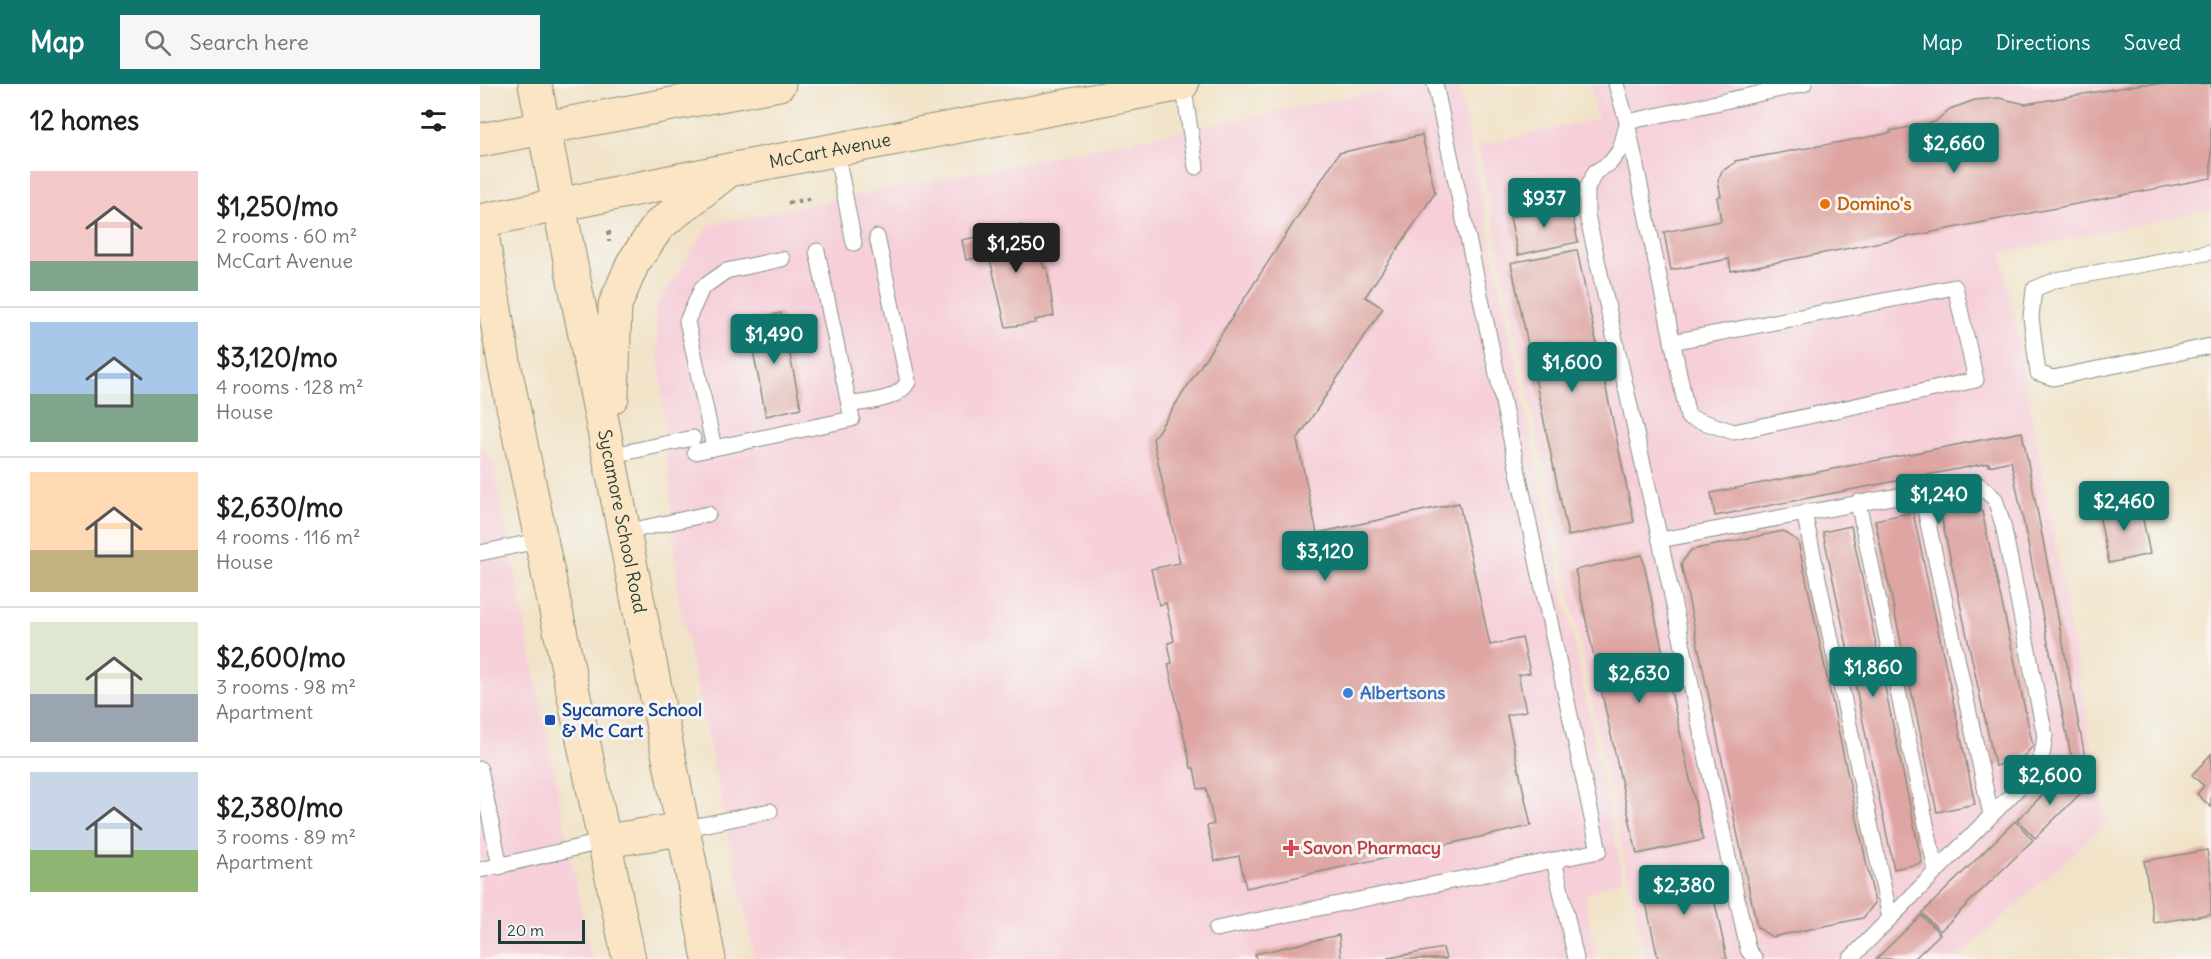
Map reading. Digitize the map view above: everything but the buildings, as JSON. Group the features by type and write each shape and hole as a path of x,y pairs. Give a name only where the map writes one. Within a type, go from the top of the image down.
{"main road":[{"name":"Sycamore School Road","path":"535,84 561,205 709,959"},
{"path":"480,140 779,84"},
{"name":"McCart Avenue","path":"480,222 729,170 1182,84"},
{"path":"609,456 615,305 633,263 659,225 729,170"},
{"path":"480,222 505,368 629,959"},
{"path":"480,337 505,368"},
{"path":"606,841 682,829"}],"lane":[{"path":"1182,84 1196,167"},
{"path":"1216,929 1599,851 1435,84"},
{"path":"1616,84 1627,122 1672,342 1688,417 1734,432 1976,380 1955,287 1672,342"},
{"path":"1627,122 1804,84"},
{"path":"1627,122 1620,150 1610,163 1595,172 1587,189 1587,215 1748,950 1755,959"},
{"path":"836,150 854,243"},
{"path":"849,405 894,396 903,390 908,382 878,237"},
{"path":"609,456 694,445 714,448 852,419 817,252"},
{"path":"2211,252 2056,280 2034,289 2031,317 2038,373 2053,378 2211,346"},
{"path":"714,448 687,321 702,288 726,271 782,259"},
{"path":"1660,540 1956,485 1979,485 1995,498 2003,525 2045,736 2042,755 2034,772 1850,959"},
{"path":"1921,491 1991,815"},
{"path":"1858,502 1936,872"},
{"path":"1804,512 1890,918"},
{"path":"625,532 708,514"},
{"path":"480,554 542,540"},
{"path":"480,769 500,867"},
{"path":"682,829 770,811"},
{"path":"480,870 606,841"},
{"path":"1554,860 1576,959"}],"path":[{"path":"788,203 814,198"}],"shaded area":[{"path":"1414,84 1458,84 1623,879 1585,894 1596,959 755,959 679,603 655,308 709,225"},
{"path":"1591,84 2211,84 2211,209 2002,253 2106,824 1956,959 1645,959 1478,146 1597,119"},
{"path":"480,445 494,467 591,959 480,959"}],"place":[{"name":"Domino's","path":"1825,204"},
{"name":"Albertsons","path":"1348,693"},
{"name":"Sycamore School & Mc Cart","path":"550,720"},
{"name":"Savon Pharmacy","path":"1291,848"}]}
